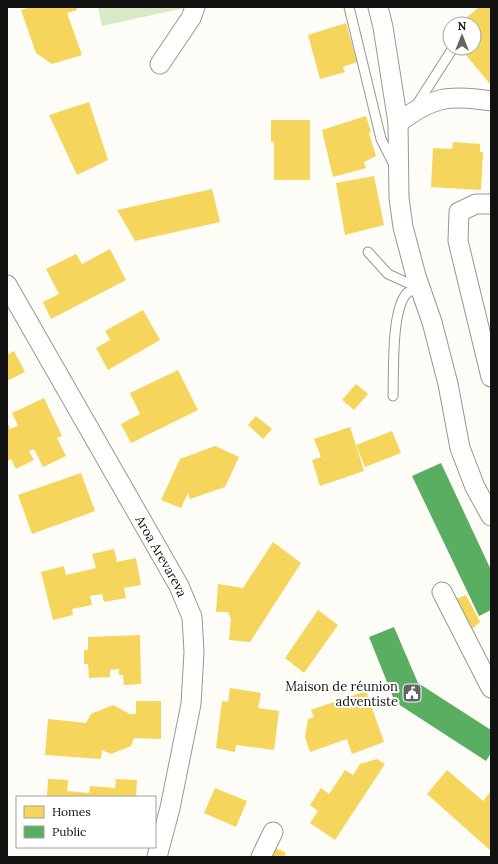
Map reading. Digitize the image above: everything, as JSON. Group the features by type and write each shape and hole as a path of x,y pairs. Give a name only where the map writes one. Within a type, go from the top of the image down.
{"street":[{"path":"160,64 191,18 195,7"},
{"path":"378,7 405,118 398,172 399,198 404,227 419,288 432,322 448,384 460,448 475,487 491,516"},
{"path":"405,118 436,100 469,98 491,101"},
{"path":"491,204 476,204 459,212 458,241 491,377"},
{"name":"Aroa Arevareva","path":"7,285 179,586 192,617 194,652 191,704 170,808 157,857"},
{"path":"442,592 491,688"},
{"path":"261,857 273,832"}],"lane":[{"path":"350,7 381,139 398,172"},
{"path":"405,118 448,56"},
{"path":"368,252 388,274 419,288"},
{"path":"393,396 396,325 400,305 408,292 419,288"}],"green space":[{"path":"98,7 189,7 102,26"}],"building: Homes":[{"path":"31,7 76,7 77,10 67,13 82,55 52,64 36,53 21,10"},
{"path":"479,7 491,7 491,85 467,56 482,56 482,16 468,16"},
{"path":"346,23 357,62 343,67 345,72 320,79 308,35"},
{"path":"89,102 108,160 77,175 49,115"},
{"path":"366,116 371,132 369,133 376,156 364,162 366,168 333,177 322,130"},
{"path":"271,120 310,120 310,180 274,180 274,142 271,142"},
{"path":"453,142 480,144 480,152 483,152 481,190 431,187 433,148 452,149"},
{"path":"374,176 384,225 345,235 336,183"},
{"path":"212,189 220,222 135,241 117,210"},
{"path":"110,249 126,280 51,319 43,302 59,294 46,269 76,254 82,264"},
{"path":"143,310 160,340 108,370 96,348 110,340 105,331"},
{"path":"14,351 25,372 7,381 7,355"},
{"path":"178,370 198,410 131,443 121,424 140,414 130,393"},
{"path":"356,384 368,394 354,410 342,400"},
{"path":"44,398 62,436 57,438 66,456 43,467 34,449 29,451 34,460 16,469 11,459 7,461 7,422 10,429 18,426 12,413"},
{"path":"256,416 272,429 263,439 248,425"},
{"path":"350,427 364,471 320,486 312,460 321,457 314,439"},
{"path":"392,431 401,453 365,467 356,445"},
{"path":"215,446 239,457 225,487 190,499 188,493 181,508 161,500 180,459"},
{"path":"81,473 95,511 32,534 18,495"},
{"path":"273,542 301,563 250,642 229,640 231,619 228,612 216,612 218,584 243,588"},
{"path":"114,549 117,562 136,558 141,585 124,588 126,598 104,602 102,594 90,596 92,605 72,609 73,615 53,620 41,572 64,566 66,575 96,568 92,554"},
{"path":"466,595 480,622 471,630 456,599"},
{"path":"318,610 338,625 304,673 285,658"},
{"path":"140,635 141,684 124,685 123,675 119,675 119,669 110,670 110,677 89,678 88,664 84,664 84,650 88,650 88,637"},
{"path":"230,688 261,693 258,708 279,711 274,750 236,745 235,752 216,748 222,701 228,702"},
{"path":"366,691 384,742 352,754 347,739 310,752 305,737 308,719 314,717 311,710"},
{"path":"136,701 161,701 161,739 134,738 131,746 111,754 102,750 101,759 45,755 48,719 86,723 91,714 113,705 130,714 136,714"},
{"path":"377,759 385,764 335,840 310,823 318,811 310,805 321,788 329,794 345,770 353,775 360,764"},
{"path":"447,770 483,801 491,791 491,851 427,794"},
{"path":"48,779 68,780 67,791 89,793 90,786 115,788 116,779 137,780 136,796 47,796"},
{"path":"215,788 247,801 236,827 204,813"},
{"path":"276,848 286,853 284,857 272,857"}],"building: Public":[{"path":"441,463 491,570 491,610 479,616 412,476"},
{"name":"Maison de réunion adventiste","path":"394,627 418,683 491,730 491,753 486,761 395,702 369,637"}],"place":[{"name":"Maison de réunion adventiste","path":"412,693"}]}
